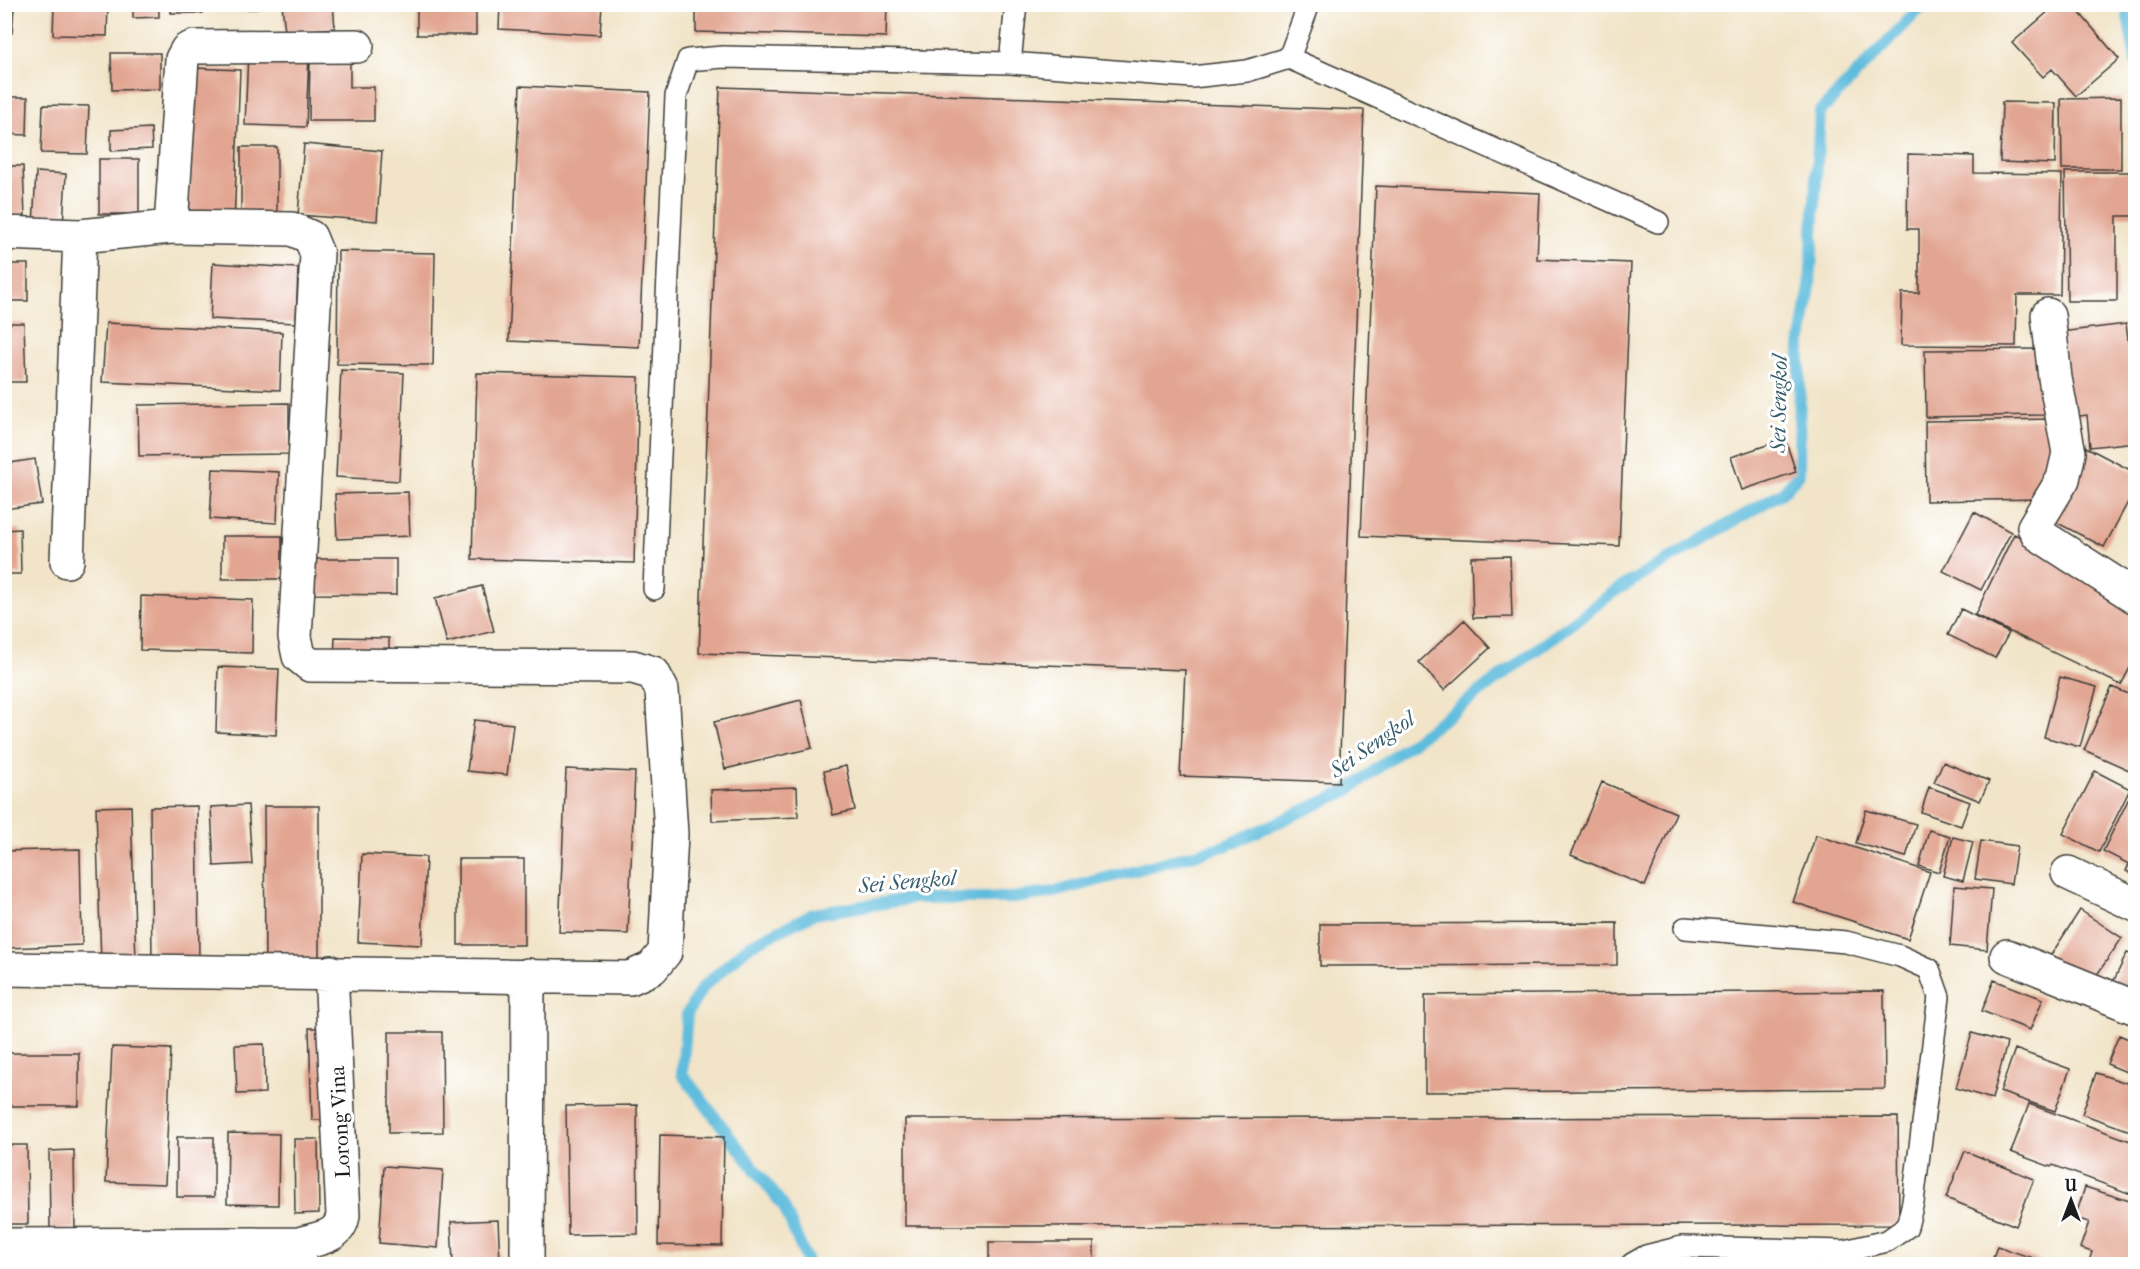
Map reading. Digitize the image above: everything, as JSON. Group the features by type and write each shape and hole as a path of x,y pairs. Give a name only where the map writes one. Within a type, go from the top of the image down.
{"street":[{"path":"171,227 182,58 187,50 194,47 357,46"},
{"path":"4,233 80,236 171,227 292,230 310,237 317,254 295,637 299,656 310,665 633,667 653,673 662,690 671,834 665,952 652,968 630,978 4,969"},
{"path":"67,561 80,236"},
{"path":"2048,315 2055,378 2069,453 2063,479 2034,527 2035,531 2136,597"},
{"path":"2068,873 2136,905"},
{"path":"2007,956 2136,1008"},
{"name":"Lorong Vina","path":"4,1245 300,1254 335,1233 342,1222 343,1215 332,972"},
{"path":"527,1264 528,975"}],"lane":[{"path":"1010,63 1016,4"},
{"path":"1289,58 1309,4"},
{"path":"654,590 676,96 687,60 723,57 1010,63 1192,77 1247,71 1289,58 1658,222"},
{"path":"1632,1264 1646,1256 1682,1247 1845,1251 1887,1241 1907,1227 1913,1202 1940,997 1929,969 1900,956 1846,942 1685,928"}],"building":[{"path":"54,4 108,4 107,36 53,35"},
{"path":"133,4 159,4 159,17 133,18"},
{"path":"171,4 203,4 203,13 171,13"},
{"path":"221,4 256,4 257,9 221,10"},
{"path":"282,4 333,4 335,28 285,32"},
{"path":"417,4 476,4 476,35 417,35"},
{"path":"500,4 602,4 600,35 499,29"},
{"path":"696,4 887,4 886,37 696,32"},
{"path":"2057,4 2072,4 2119,59 2076,96 2052,69 2043,77 2012,43"},
{"path":"4,7 14,7 12,33 4,33"},
{"path":"4,50 9,50 9,78 4,78"},
{"path":"248,52 309,54 306,127 245,125"},
{"path":"111,53 160,53 160,89 112,90"},
{"path":"310,54 350,54 350,87 374,87 374,121 309,121"},
{"path":"194,68 240,70 234,225 188,224"},
{"path":"520,86 650,92 639,347 509,341"},
{"path":"720,87 1364,110 1339,782 1180,776 1185,670 699,653"},
{"path":"4,97 28,97 27,135 4,134"},
{"path":"2121,98 2121,169 2062,169 2061,99"},
{"path":"2002,102 2056,103 2055,164 2000,162"},
{"path":"43,105 89,106 87,154 41,153"},
{"path":"151,128 152,149 111,151 111,130"},
{"path":"304,144 382,151 377,221 298,215"},
{"path":"241,147 277,147 277,220 241,219"},
{"path":"1908,154 1974,156 1974,173 2062,174 2060,295 2017,295 2016,346 1901,345 1902,293 1919,293 1919,229 1907,229"},
{"path":"99,159 139,159 139,214 99,214"},
{"path":"4,166 23,166 25,218 4,218"},
{"path":"36,172 66,174 63,226 33,225"},
{"path":"2065,172 2136,172 2136,216 2117,216 2117,301 2067,301"},
{"path":"1376,186 1540,193 1537,259 1631,263 1619,546 1361,536"},
{"path":"338,251 435,253 433,365 337,364"},
{"path":"213,263 298,268 296,323 210,319"},
{"path":"4,264 28,264 28,301 4,301"},
{"path":"4,323 24,323 26,382 4,382"},
{"path":"106,323 282,332 280,390 102,382"},
{"path":"2126,324 2136,402 2136,442 2090,447 2087,415 2072,417 2061,332"},
{"path":"2046,349 2047,415 1926,417 1925,350"},
{"path":"341,370 404,373 399,481 336,477"},
{"path":"477,373 639,377 634,563 472,559"},
{"path":"289,403 289,454 139,456 138,405"},
{"path":"2056,419 2065,463 2043,499 1926,501 1925,421"},
{"path":"1785,439 1796,472 1742,490 1731,457"},
{"path":"2084,446 2136,473 2136,487 2104,547 2046,517"},
{"path":"35,459 42,504 4,509 4,464"},
{"path":"213,469 279,472 277,523 210,519"},
{"path":"408,492 410,536 337,539 335,494"},
{"path":"1974,512 2011,532 1981,590 1943,571"},
{"path":"20,529 21,574 4,574 4,530"},
{"path":"2014,534 2065,558 2136,610 2136,656 2121,685 1975,615"},
{"path":"222,536 282,536 282,579 222,579"},
{"path":"1510,556 1512,617 1473,618 1471,557"},
{"path":"313,559 396,559 396,595 313,594"},
{"path":"482,586 494,631 447,643 435,598"},
{"path":"141,596 253,600 252,653 140,650"},
{"path":"1961,609 2009,633 1995,658 1948,635"},
{"path":"1464,620 1490,648 1444,690 1419,662"},
{"path":"335,637 389,638 389,661 334,660"},
{"path":"218,667 279,669 276,735 216,732"},
{"path":"2060,677 2097,687 2080,747 2044,737"},
{"path":"2112,687 2136,697 2136,773 2084,750"},
{"path":"801,700 812,748 725,769 714,722"},
{"path":"474,720 513,724 507,775 467,771"},
{"path":"1943,762 1989,781 1980,801 1934,782"},
{"path":"846,766 855,810 833,815 824,771"},
{"path":"566,769 635,772 628,934 559,932"},
{"path":"2095,771 2130,789 2099,852 2063,834"},
{"path":"1602,782 1676,813 1645,886 1571,855"},
{"path":"797,787 798,817 712,821 711,790"},
{"path":"1929,787 1970,802 1961,826 1921,812"},
{"path":"2131,794 2136,797 2136,876 2126,871 2129,864 2103,851"},
{"path":"248,805 252,864 214,866 211,807"},
{"path":"131,806 136,961 101,963 96,807"},
{"path":"197,806 199,960 152,960 150,807"},
{"path":"264,806 319,806 319,970 265,970"},
{"path":"1866,810 1916,824 1906,857 1856,843"},
{"path":"1929,830 1950,836 1939,872 1919,866"},
{"path":"1816,835 1930,872 1908,939 1793,902"},
{"path":"1953,837 1973,842 1963,881 1943,876"},
{"path":"1981,841 2017,846 2011,884 1975,879"},
{"path":"80,849 82,945 7,948 5,851"},
{"path":"362,854 426,857 422,945 358,942"},
{"path":"458,859 524,859 524,945 458,945"},
{"path":"1954,886 1992,889 1987,950 1950,946"},
{"path":"2080,910 2122,938 2090,985 2049,958"},
{"path":"1617,923 1617,965 1320,966 1320,924"},
{"path":"2127,953 2136,956 2136,986 2128,1002 2108,993"},
{"path":"1994,980 2043,999 2030,1030 1982,1011"},
{"path":"1884,991 1885,1089 1425,1092 1425,995"},
{"path":"309,1028 326,1028 330,1120 312,1120"},
{"path":"389,1032 442,1032 443,1132 389,1133"},
{"path":"1972,1033 2007,1043 1992,1099 1956,1088"},
{"path":"2119,1035 2136,1042 2136,1076 2107,1064"},
{"path":"264,1044 265,1093 237,1094 235,1045"},
{"path":"112,1047 171,1049 165,1184 106,1182"},
{"path":"2015,1049 2070,1069 2055,1111 2000,1092"},
{"path":"4,1053 79,1053 79,1106 4,1106"},
{"path":"2096,1073 2136,1086 2136,1133 2082,1114"},
{"path":"2029,1104 2136,1143 2136,1196 2011,1152"},
{"path":"637,1105 638,1234 568,1235 566,1106"},
{"path":"1898,1117 1899,1225 905,1226 905,1119"},
{"path":"228,1133 279,1134 278,1205 227,1204"},
{"path":"660,1135 724,1137 722,1246 658,1245"},
{"path":"177,1137 214,1137 214,1197 177,1197"},
{"path":"294,1139 318,1139 319,1213 295,1214"},
{"path":"4,1145 27,1145 28,1224 4,1224"},
{"path":"74,1150 75,1228 50,1229 49,1151"},
{"path":"1965,1151 2034,1179 2016,1226 1946,1198"},
{"path":"384,1166 443,1170 438,1248 379,1243"},
{"path":"2085,1187 2136,1203 2136,1264 2088,1264 2092,1252 2080,1248 2089,1222 2075,1218"},
{"path":"498,1220 500,1262 453,1264 451,1222"},
{"path":"989,1242 1094,1242 1094,1264 989,1264"},
{"path":"1997,1246 2050,1264 1991,1264"}],"waterway":[{"name":"Sei Sengkol","path":"806,1264 806,1259 784,1207 682,1074 687,1014 702,988 750,945 813,914 915,898 1013,898 1054,892 1225,846 1347,791 1615,591 1783,492 1799,474 1800,347 1810,286 1820,112 1924,4"},
{"name":"Sei Sengkol","path":"2126,4 2136,61"}]}
